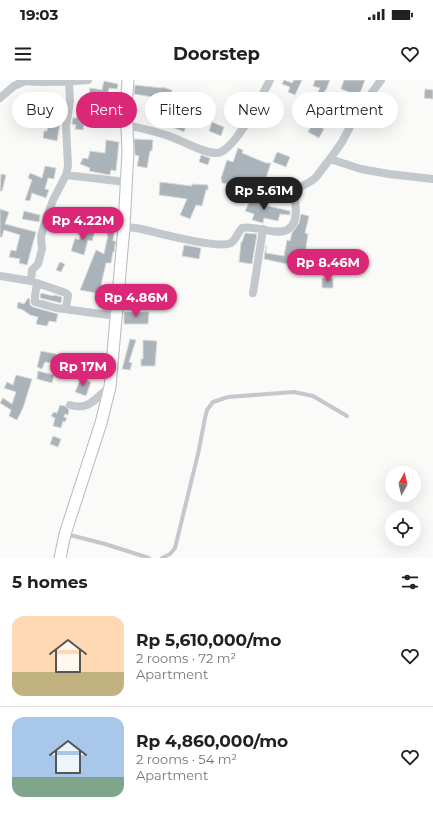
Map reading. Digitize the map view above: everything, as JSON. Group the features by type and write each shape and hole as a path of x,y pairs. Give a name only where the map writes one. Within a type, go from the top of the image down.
{"street":[{"path":"69,80 70,100 66,126 68,166 66,175 53,200 42,233 42,247 38,264 32,270 35,302 66,309 117,316"},
{"path":"0,98 22,81 88,80"},
{"path":"127,92 128,80"},
{"path":"137,127 207,151 218,153 226,149 242,130 270,80"},
{"path":"124,227 136,228 207,244 225,245 231,243 237,238 239,231 242,228 263,229 276,232 288,229 293,224 296,214 297,190 313,180 330,159 381,80"},
{"path":"60,558 65,534 110,387 124,227 128,152 127,128"},
{"path":"330,159 361,169 433,179"},
{"path":"66,175 126,182"},
{"path":"253,293 263,229"},
{"path":"0,276 34,282 67,293 66,309"},
{"path":"70,405 80,406 92,404 110,387"}],"lane":[{"path":"162,558 170,554 175,548 198,454 204,418 207,410 213,402 228,396 294,392 313,396 347,416"},
{"path":"65,534 105,544 149,558"}],"building":[{"path":"284,80 292,83 294,80 302,80 296,92 292,92 292,94 288,92 290,87 282,84"},
{"path":"315,80 330,80 324,92 318,92 320,88 313,86"},
{"path":"344,80 365,80 360,92 349,92 341,89"},
{"path":"104,81 118,84 117,89 109,88 108,92 89,92 90,88 102,90"},
{"path":"135,85 162,87 172,90 171,92 145,92 145,96 137,94 137,92 134,92"},
{"path":"425,89 433,90 433,99 424,98"},
{"path":"73,118 76,118 76,125 72,124"},
{"path":"216,124 224,127 221,136 209,131 210,128 216,128"},
{"path":"76,125 76,128 83,128 83,130 75,129"},
{"path":"48,128 59,128 57,141 43,138 44,131 47,131"},
{"path":"174,128 185,128 184,132"},
{"path":"310,128 324,129 319,138 308,132"},
{"path":"134,139 153,140 152,151 150,151 147,168 137,166 139,156 135,155"},
{"path":"106,140 119,142 116,171 111,170 110,175 99,173 89,171 90,168 80,164 83,158 88,159 90,151 105,153"},
{"path":"238,148 243,150 242,153 266,163 271,163 264,184 249,180 247,193 232,190 234,185 222,183 221,178 227,160 233,162"},
{"path":"277,152 290,157 286,167 273,162"},
{"path":"201,155 210,158 208,165 199,162"},
{"path":"45,166 56,168 54,179 48,178 45,189 49,190 46,198 32,193 30,201 25,200 32,180 28,178 30,173 42,178"},
{"path":"1,174 6,175 2,191 0,191"},
{"path":"160,182 192,186 192,184 208,185 208,190 206,190 202,206 196,205 190,219 180,215 187,199 159,195"},
{"path":"277,186 290,189 289,198 275,195"},
{"path":"251,198 265,200 264,205 290,211 290,215 280,214 278,221 264,218 263,223 252,220 254,214 245,211"},
{"path":"0,209 9,212 5,224 36,232 27,265 19,263 20,259 9,257 11,250 16,251 20,235 4,230 2,237 0,237"},
{"path":"24,211 40,215 39,222 22,219"},
{"path":"301,214 309,216 305,233 308,234 305,254 301,254 299,264 287,264 264,259 266,245 266,253 284,256 287,240 290,241 292,233 299,223"},
{"path":"83,227 95,231 92,241 88,240 84,255 71,251 75,238 79,240"},
{"path":"107,230 114,231 113,241 116,241 111,263 106,263 101,285 112,287 111,296 80,290 96,250 104,254 108,235"},
{"path":"245,233 257,234 252,264 239,262 241,242"},
{"path":"184,245 201,248 199,259 182,256"},
{"path":"60,262 65,264 61,272 56,270"},
{"path":"322,278 333,278 333,288 322,288"},
{"path":"41,293 62,297 61,303 40,298"},
{"path":"28,298 30,299 30,305 33,307 58,314 56,322 49,321 47,326 36,324 38,317 30,315 17,308 18,302 24,304"},
{"path":"124,312 149,312 148,324 124,324"},
{"path":"130,339 136,340 129,362 132,363 130,370 122,369"},
{"path":"143,340 157,341 155,366 141,366 141,359 143,359"},
{"path":"41,351 56,354 54,363 45,362 42,369 37,367"},
{"path":"38,371 54,375 52,383 37,379"},
{"path":"16,375 32,379 23,408 17,420 9,416 11,410 0,403 3,398 12,404 16,392 4,388 7,382 13,385"},
{"path":"81,378 91,382 86,396 75,392"},
{"path":"60,405 65,406 69,410 68,415 65,414 64,417 67,418 65,422 63,421 61,428 53,426 55,418 51,416 54,412 57,413"},
{"path":"53,436 61,439 58,447 50,444"}]}
